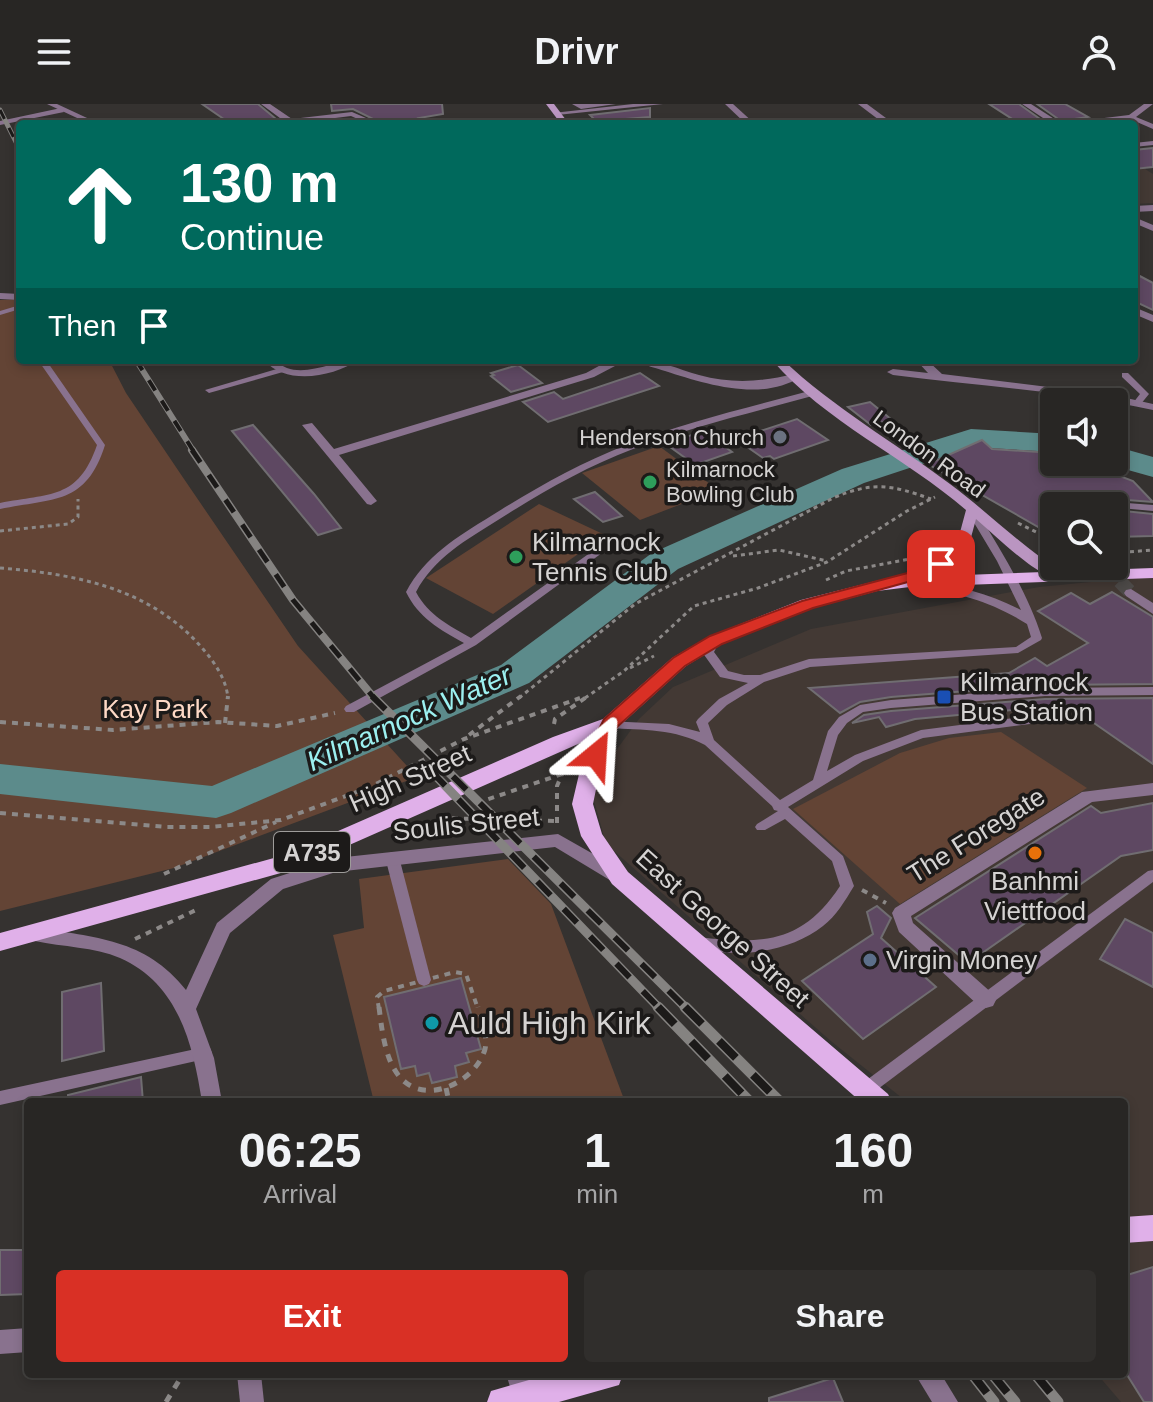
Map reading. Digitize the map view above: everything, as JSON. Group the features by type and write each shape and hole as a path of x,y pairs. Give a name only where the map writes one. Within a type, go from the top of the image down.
{"main road":[{"path":"550,104 562,120"},
{"name":"London Road","path":"781,364 813,393 865,432 950,490 1028,559 1040,566"},
{"path":"876,586 921,574 961,553 972,511"},
{"name":"A735","path":"1128,574 1153,573"},
{"name":"A735","path":"610,724 679,662 716,640 807,604 876,586 910,582 1040,577"},
{"name":"High Street","path":"0,942 287,863 560,742 610,724"},
{"name":"East George Street","path":"610,724 585,779 581,808 591,840 620,878 872,1096"},
{"path":"1128,1230 1153,1228"},
{"path":"514,1390 584,1378"}],"street":[{"path":"51,104 86,120"},
{"path":"0,123 86,104"},
{"path":"265,104 288,120"},
{"path":"557,113 659,104"},
{"path":"729,104 747,120"},
{"path":"862,104 885,120"},
{"path":"1026,104 1052,120"},
{"path":"1131,117 1149,104"},
{"path":"312,120 352,114 366,120"},
{"path":"1099,120 1131,117 1138,120"},
{"path":"273,364 280,370 311,373 340,364"},
{"path":"333,453 590,375 610,364"},
{"path":"654,364 703,381 747,387 769,386 794,377"},
{"path":"925,364 939,378"},
{"path":"893,372 1153,407"},
{"path":"308,425 371,501"},
{"path":"1131,593 1153,610"},
{"name":"The Foregate","path":"986,1000 905,927 901,913 1088,796 1153,789"},
{"name":"Soulis Street","path":"187,1009 223,928 277,884 336,865 558,840 620,878"},
{"path":"35,934 127,953 162,973 187,1009 205,1053 211,1098"},
{"path":"0,1342 24,1340"},
{"path":"249,1378 252,1402"},
{"path":"930,1378 946,1402"}],"lane":[{"path":"575,104 581,107 613,104"},
{"path":"0,506 76,490 89,478 101,445 45,364"},
{"path":"209,390 280,370"},
{"path":"1125,375 1145,394 1137,403"},
{"path":"472,643 430,617 416,605 411,592 419,573 469,533 555,480 606,457 659,437 813,393"},
{"path":"1128,506 1153,508"},
{"path":"709,742 702,722 723,702 761,679 809,663 1018,650 1037,638 1010,577 972,511"},
{"path":"350,709 472,643 612,542"},
{"path":"910,582 978,593 1032,622"},
{"path":"716,640 708,652 724,674 761,679"},
{"path":"818,783 832,734 843,720 860,709 1045,692 1153,691"},
{"path":"761,827 818,783 859,758 921,734 1061,716"},
{"path":"610,724 669,728 709,742 838,859 847,886 833,911 792,938 752,947 693,942"},
{"path":"392,857 424,980"},
{"path":"872,1096 986,1000 1153,875"},
{"path":"0,1098 205,1053"}],"path":[{"path":"0,813 166,827 210,827 281,820 370,787 464,739 506,710 617,617 654,593 731,556 838,498 872,486 901,489 944,504"},
{"path":"0,531 76,521 76,490"},
{"path":"560,742 554,727 555,719 624,671 694,606 758,588 827,562 934,498"},
{"path":"731,556 779,550 827,562"},
{"path":"1128,552 1153,550"},
{"path":"0,568 45,571 104,584 156,607 195,636 227,681 229,706 225,723"},
{"path":"464,739 586,696"},
{"path":"0,722 113,730 225,723 277,726 350,709"},
{"path":"435,817 557,821"},
{"path":"847,886 868,892 901,913"},
{"path":"455,972 466,974 486,1045 479,1065 464,1080 446,1088 428,1091 411,1085 396,1072 377,997 384,991 455,972"},
{"path":"446,1088 448,1098"},
{"path":"166,1402 181,1378"}],"shaded area":[{"path":"1138,165 1153,174 1153,203 1138,204"},
{"path":"1153,576 1153,1402 1121,1402 1100,1378 1128,1378 1128,1098 902,1098 832,1042 606,844 590,786 639,719 673,687 811,629 1039,587"}],"green space":[{"name":"Kay Park","path":"16,299 16,364 111,364 126,393 298,646 417,777 174,868 0,911 0,300"},
{"name":"Kilmarnock Bowling Club","path":"659,446 718,490 640,520 582,473"},
{"name":"Kilmarnock Tennis Club","path":"539,504 605,535 493,614 426,578"},
{"path":"1001,732 1087,788 900,904 793,809 900,753 949,738"},
{"path":"508,859 551,904 624,1098 373,1098 333,935 364,928 359,879"}],"building":[{"path":"202,104 258,104 276,119 267,120 225,120"},
{"path":"331,104 442,104 443,114 419,118 422,120 375,120 353,109 332,111"},
{"path":"989,104 1019,104 1041,120 1014,120"},
{"path":"1037,104 1065,104 1088,117 1068,120 1060,120"},
{"path":"650,108 650,117 625,120 595,120 590,115"},
{"path":"1153,148 1153,167 1138,169 1138,150"},
{"path":"1138,275 1153,283 1153,310 1138,303"},
{"path":"518,365 542,383 511,392 491,376 494,375 491,373"},
{"path":"640,373 659,386 548,422 523,402 554,392 563,399"},
{"path":"870,402 892,420 871,425 848,407"},
{"name":"Henderson Church","path":"797,419 828,440 774,459 770,456 763,458 736,439"},
{"path":"253,425 341,528 318,535 232,431"},
{"path":"703,431 732,452 695,465 666,444"},
{"path":"982,440 992,449 1040,452 1040,476 1120,476 1133,481 1153,502 1128,500 1128,492 1040,492 1040,528 928,464"},
{"name":"Kilmarnock Bowling Club","path":"595,492 622,516 603,522 574,499"},
{"path":"1128,511 1153,514 1153,536 1128,537"},
{"path":"1112,592 1153,617 1153,684 1045,685 891,697 860,702 840,713 809,688 1009,673 1035,658 1047,666 1088,643 1038,611 1071,593 1090,604"},
{"path":"1153,698 1153,764 1068,705 915,719 886,727 879,717 852,723 864,715 891,711 1045,699"},
{"path":"1153,803 1153,850 1121,856 968,963 915,918 1091,806 1101,813"},
{"name":"Virgin Money","path":"877,906 891,918 881,938 936,987 863,1039 802,981 873,934 867,912"},
{"path":"1125,919 1153,933 1153,987 1100,959"},
{"name":"Auld High Kirk","path":"461,978 481,1049 466,1053 469,1062 455,1066 457,1077 432,1083 429,1073 417,1076 415,1066 401,1069 384,997"},
{"path":"101,983 104,1051 62,1061 62,992"},
{"path":"141,1077 143,1098 68,1098 68,1095"},
{"path":"0,1250 24,1250 24,1294 0,1295"},
{"path":"1153,1267 1153,1402 1144,1402 1128,1376 1128,1275"},
{"path":"833,1378 843,1402 769,1402 769,1398"}],"waterway":[{"name":"Kilmarnock Water","path":"0,779 216,802 515,674 665,561 853,476 971,438 1040,442"},
{"name":"Kilmarnock Water","path":"1128,460 1153,467"}],"tunnel":[{"path":"1118,580 1131,593"}],"railway":[{"path":"0,110 16,142"},
{"path":"139,364 194,452"},
{"path":"192,450 293,600 374,698"},
{"path":"374,698 687,1009"},
{"path":"432,772 660,1009"},
{"path":"658,1007 746,1098"},
{"path":"687,1009 776,1098"},
{"path":"975,1378 994,1402"},
{"path":"995,1378 1015,1402"},
{"path":"1038,1378 1058,1402"}],"place":[{"name":"Henderson Church","path":"780,437"},
{"name":"Kilmarnock Bowling Club","path":"650,482"},
{"name":"Kilmarnock Tennis Club","path":"516,557"},
{"name":"Kilmarnock Bus Station","path":"944,697"},
{"name":"Banhmi Viettfood","path":"1035,853"},
{"name":"Virgin Money","path":"870,960"},
{"name":"Auld High Kirk","path":"432,1023"}],"route":[{"path":"596,755 610,724 679,662 716,640 807,604 921,574 941,564"}]}
